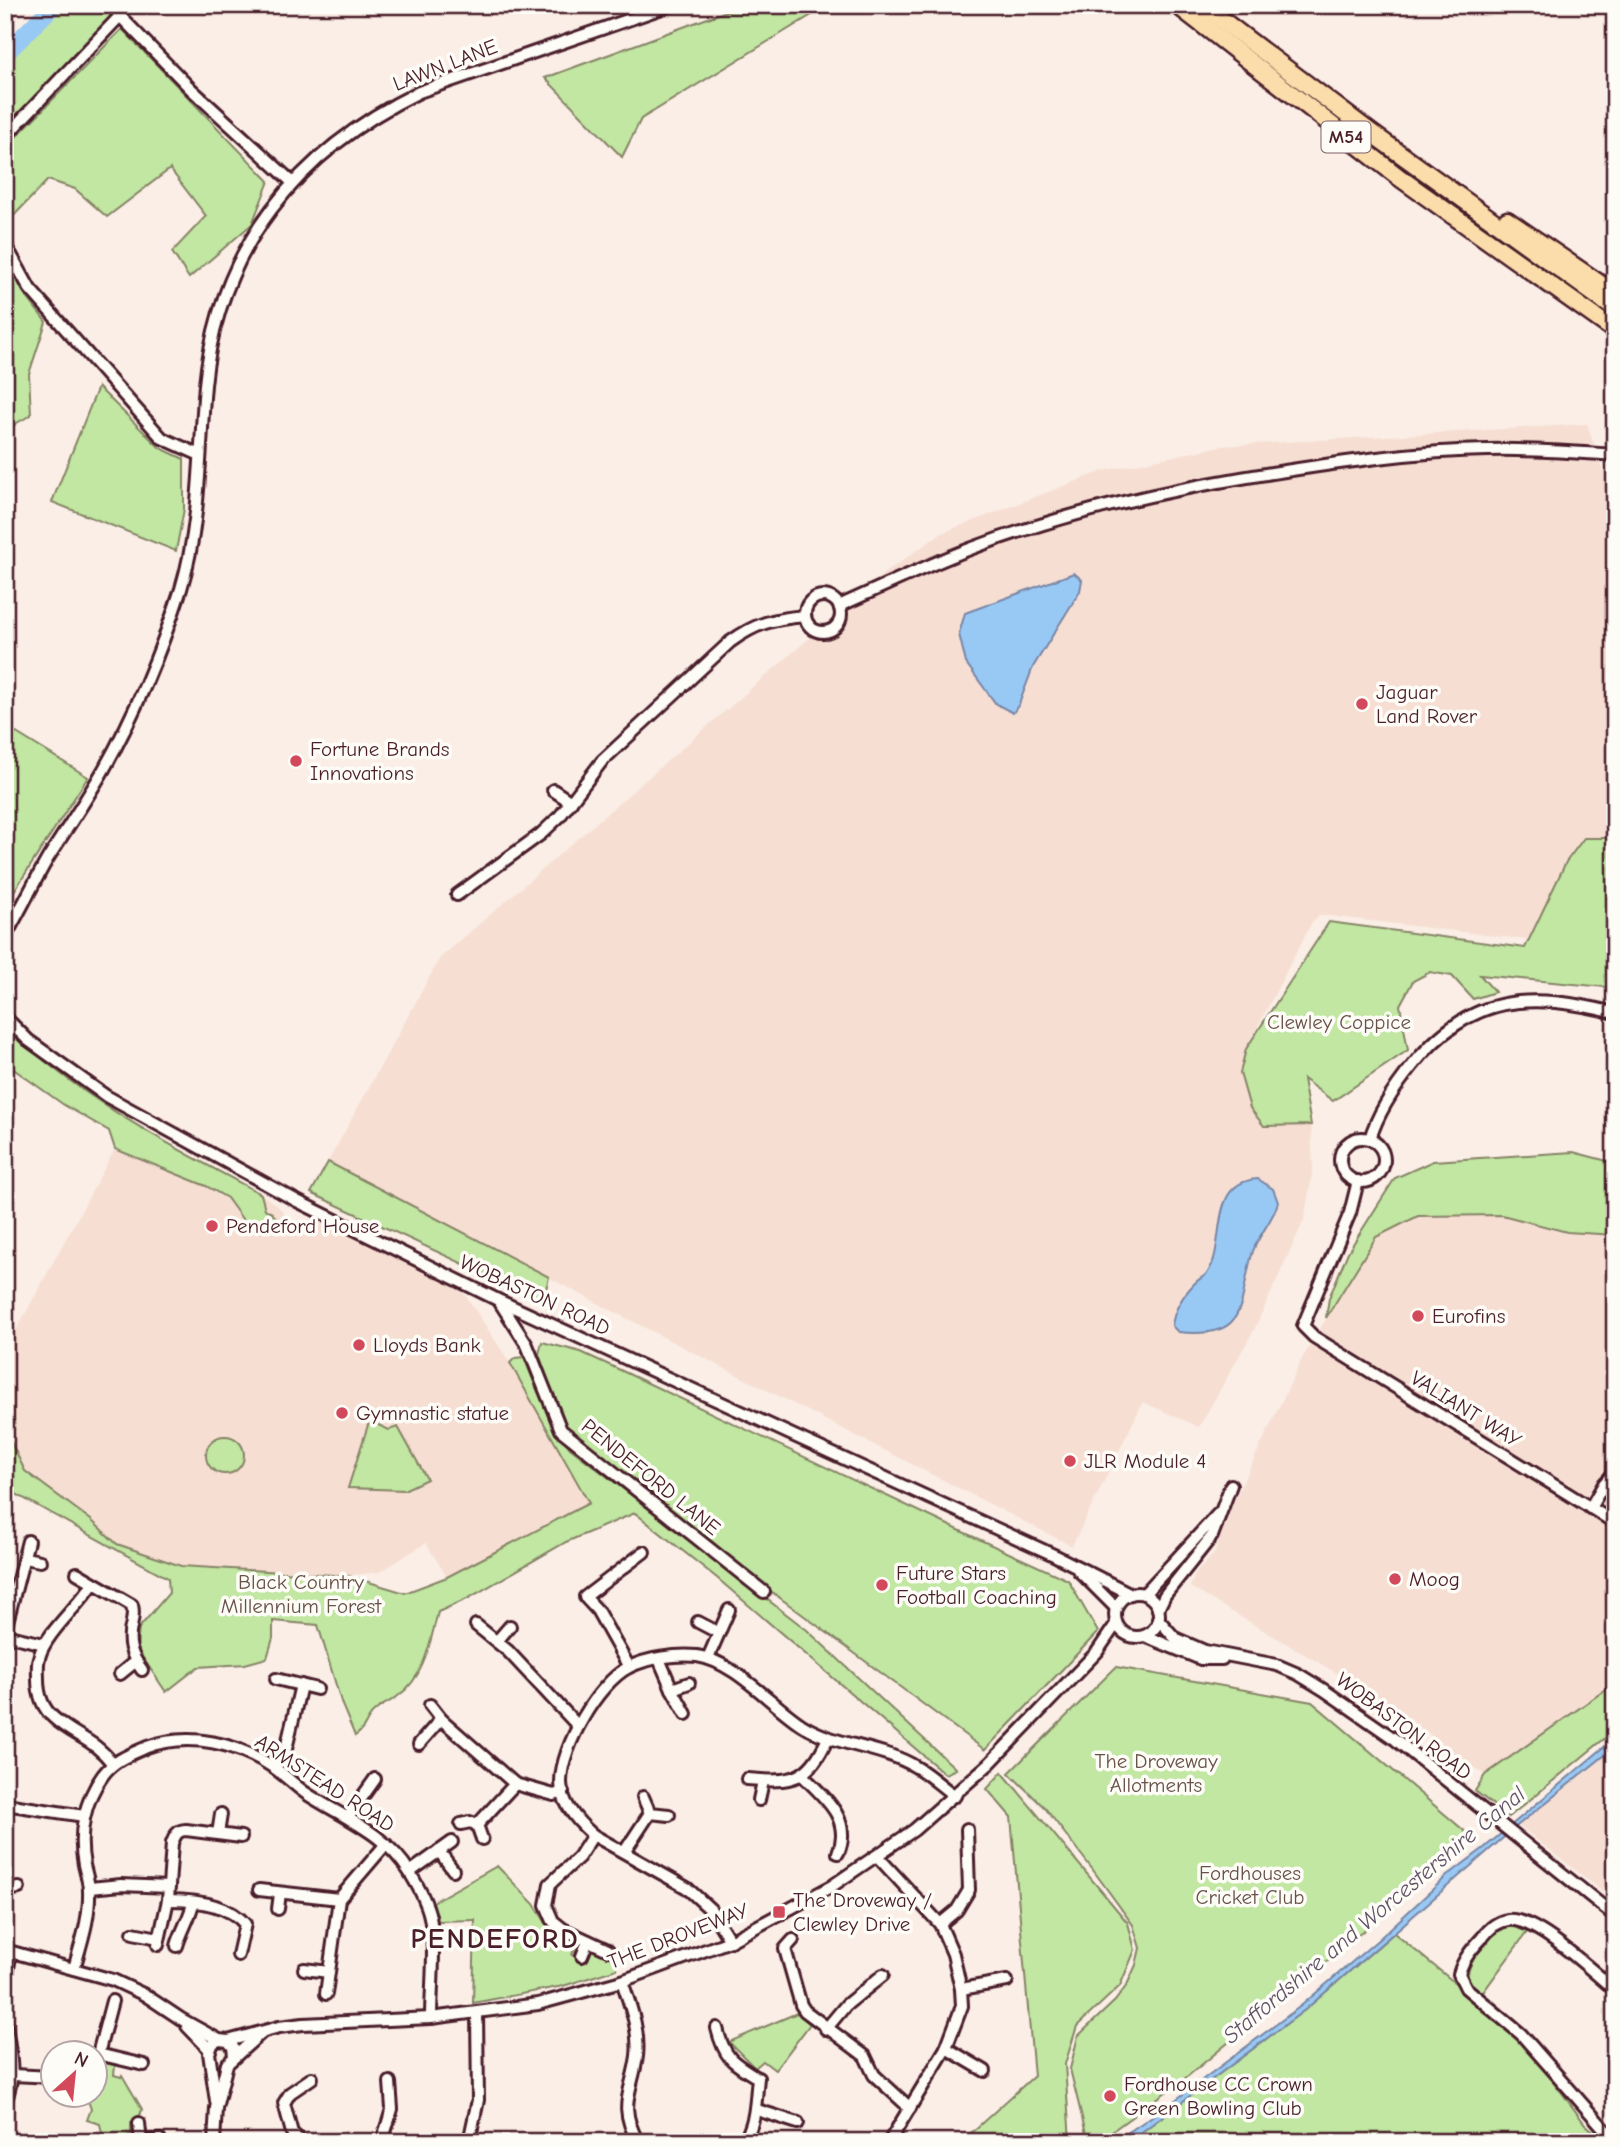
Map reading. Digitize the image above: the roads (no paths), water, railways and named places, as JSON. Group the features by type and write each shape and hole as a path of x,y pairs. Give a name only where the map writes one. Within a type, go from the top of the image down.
{"highway":[{"name":"M54","path":"1177,5 1400,178 1615,331"},
{"name":"M54","path":"1202,5 1370,132 1615,309"},
{"path":"1370,132 1477,199 1615,293"}],"street":[{"path":"113,5 120,16 191,89 292,182"},
{"name":"LAWN LANE","path":"5,937 47,861 105,768 151,672 181,586 195,535 209,354 228,286 243,254 292,182 356,127 419,92 671,5"},
{"path":"5,137 120,16"},
{"path":"5,244 30,289 162,438 200,455"},
{"path":"839,607 969,549 1034,527 1121,502 1220,481 1395,456 1486,450 1615,455"},
{"path":"818,597 830,598 839,607 839,622 828,631 813,629 807,624 805,616 809,603 818,597"},
{"path":"457,895 541,834 571,803 602,761 730,642 750,628 767,621 805,616"},
{"path":"553,790 571,803"},
{"path":"1370,1139 1388,1100 1406,1073 1426,1048 1459,1020 1487,1008 1524,1002 1574,1004 1615,1013"},
{"name":"WOBASTON ROAD","path":"5,1017 28,1040 106,1096 297,1201 498,1300 1131,1594"},
{"path":"1353,1139 1370,1139 1378,1144 1383,1152 1382,1170 1376,1177 1358,1181 1343,1170 1341,1152 1353,1139"},
{"name":"VALIANT WAY","path":"1358,1181 1350,1213 1303,1326 1314,1337 1612,1521"},
{"name":"PENDEFORD LANE","path":"498,1300 527,1345 561,1430 764,1592"},
{"path":"1590,1508 1604,1484 1615,1472"},
{"path":"1158,1614 1152,1599 1144,1594 1131,1594 1121,1599 1116,1608 1116,1624 1126,1635 1135,1637 1145,1636 1154,1629 1165,1595 1212,1536 1231,1485"},
{"path":"1144,1594 1222,1510"},
{"path":"5,1630 29,1542"},
{"path":"585,1597 644,1552"},
{"path":"25,1558 40,1561"},
{"name":"WOBASTON ROAD","path":"1073,1565 1116,1608"},
{"path":"77,1573 132,1605 130,1646 139,1665 120,1674"},
{"path":"93,1584 44,1644 39,1658 38,1688 43,1704 53,1717 102,1750 113,1764"},
{"path":"573,1591 585,1597 597,1609 629,1667"},
{"path":"708,1658 729,1610"},
{"name":"WOBASTON ROAD","path":"1158,1614 1175,1638 1205,1651 1260,1661 1298,1674 1324,1690 1396,1740 1615,1916"},
{"path":"698,1622 719,1633"},
{"name":"THE DROVEWAY","path":"224,2040 303,2024 430,2018 538,2004 622,1981 730,1941 802,1904 877,1856 955,1796 1097,1652 1116,1624"},
{"path":"476,1625 497,1641 578,1726"},
{"path":"497,1641 510,1626"},
{"path":"5,1635 44,1644"},
{"name":"THE DROVEWAY","path":"1097,1652 1126,1635"},
{"name":"WOBASTON ROAD","path":"1145,1636 1201,1658 1260,1661"},
{"path":"730,1941 710,1910 687,1888 593,1835 580,1824 568,1807 561,1782 578,1726 593,1702 612,1680 629,1667 684,1656 708,1658 760,1692 805,1727 828,1738 916,1767 955,1796"},
{"path":"659,1659 686,1714"},
{"path":"276,1679 317,1689"},
{"path":"672,1689 690,1683"},
{"path":"274,1768 286,1749 301,1685"},
{"path":"430,1705 441,1719 514,1784 554,1795 563,1793"},
{"path":"419,1744 441,1719"},
{"path":"747,1779 763,1781 802,1776 820,1756 828,1738"},
{"name":"ARMSTEAD ROAD","path":"74,1969 89,1912 90,1888 82,1850 84,1816 95,1786 113,1764 129,1754 154,1745 200,1741 227,1744 274,1768 305,1793 348,1816 386,1844 410,1872 430,1916 430,2018"},
{"path":"802,1776 834,1810 843,1830 840,1847 855,1845"},
{"path":"348,1816 375,1780"},
{"path":"759,1800 763,1781"},
{"path":"477,1825 514,1784"},
{"path":"643,1797 650,1813"},
{"path":"5,1804 84,1816"},
{"path":"625,1851 650,1813"},
{"path":"650,1813 669,1815"},
{"path":"218,1833 221,1814"},
{"path":"461,1824 470,1822 477,1825 482,1839"},
{"path":"940,1924 957,1910 969,1890 967,1829"},
{"path":"133,1933 159,1942 168,1900 171,1849 175,1835 181,1830 241,1837"},
{"path":"593,1835 579,1857 550,1884 546,1905 553,1922 608,1950"},
{"path":"410,1872 452,1842"},
{"path":"326,1994 340,1899 386,1844"},
{"path":"439,1851 453,1870"},
{"path":"877,1856 940,1924 953,1954 962,2006 946,2048 889,2142"},
{"path":"90,1888 121,1885 169,1886"},
{"path":"5,1890 19,1888"},
{"path":"259,1890 340,1899"},
{"path":"278,1909 280,1893"},
{"path":"168,1900 220,1907 240,1918 245,1924 238,1955"},
{"path":"177,1946 193,1903"},
{"path":"1615,1990 1533,1924 1515,1919 1500,1922 1484,1934 1463,1960 1459,1974 1466,1988 1521,2034 1615,2141"},
{"path":"793,1940 785,1949 801,2005 826,2029 865,2056 874,2075 910,2108"},
{"path":"582,1956 588,1941"},
{"path":"5,1984 8,1951 113,1980 224,2040 233,2047 216,2108"},
{"path":"304,1969 329,1972"},
{"path":"826,2029 846,2005 883,1975"},
{"path":"622,1981 635,2023 637,2055 626,2101 630,2129 638,2142"},
{"path":"961,1989 1007,1981"},
{"path":"101,2038 112,2001"},
{"path":"470,2142 478,2100 477,2013"},
{"path":"5,2018 12,2052 13,2075 5,2102"},
{"path":"181,2019 219,2065 230,2060 263,2031"},
{"path":"717,2028 722,2048 732,2062 758,2078"},
{"path":"214,2142 216,2108 210,2054 213,2043 224,2040"},
{"path":"946,2048 985,2071"},
{"path":"108,2058 144,2065"},
{"path":"744,2142 752,2128 757,2110 758,2078 765,2067"},
{"path":"13,2075 38,2076"},
{"path":"302,2142 292,2133 284,2103 290,2094 312,2078"},
{"path":"382,2142 392,2109 390,2082"},
{"path":"757,2110 798,2123"},
{"path":"139,2123 140,2142 160,2140"}],"water":[{"path":"1074,573 1082,580 1080,591 1033,667 1013,713 996,704 966,663 959,634 965,613"},
{"path":"1258,1179 1273,1189 1278,1202 1253,1251 1237,1314 1219,1330 1202,1333 1178,1332 1172,1326 1177,1308 1195,1283 1208,1272 1214,1260 1225,1202 1231,1191 1242,1183"},
{"path":"1615,1738 1615,1747 1518,1825 1306,2009 1139,2134 1139,2139 1135,2142 1114,2142 1170,2104 1302,2005 1447,1876"}],"waterway":[{"path":"5,54 54,5"}],"place":[{"name":"Jaguar Land Rover","path":"1362,704"},
{"name":"Fortune Brands Innovations","path":"296,761"},
{"name":"Pendeford House","path":"212,1226"},
{"name":"Eurofins","path":"1418,1316"},
{"name":"Lloyds Bank","path":"359,1345"},
{"name":"Gymnastic statue","path":"342,1413"},
{"name":"JLR Module 4","path":"1070,1461"},
{"name":"Moog","path":"1395,1579"},
{"name":"Future Stars Football Coaching","path":"882,1585"},
{"name":"The Droveway / Clewley Drive","path":"779,1912"},
{"name":"Fordhouse CC Crown Green Bowling Club","path":"1110,2096"}],"district":[{"name":"PENDEFORD","path":"495,1939"}],"park label":[{"name":"Clewley Coppice","path":"1339,1022"},
{"name":"Black Country Millennium Forest","path":"301,1594"},
{"name":"The Droveway Allotments","path":"1156,1773"},
{"name":"Fordhouses Cricket Club","path":"1250,1885"}],"water label":[{"name":"Staffordshire and Worcestershire Canal","path":"1374,1915"}]}
